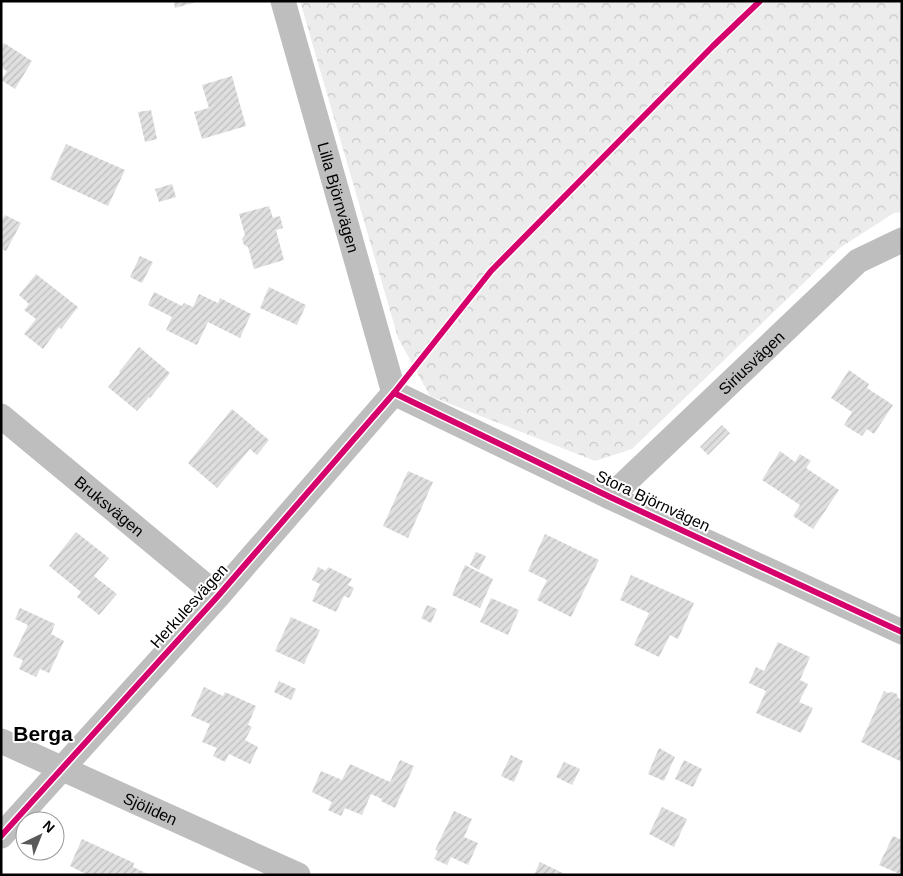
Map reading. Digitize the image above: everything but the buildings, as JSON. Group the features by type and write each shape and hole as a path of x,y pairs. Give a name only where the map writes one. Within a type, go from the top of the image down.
{"street":[{"name":"Lilla Björnvägen","path":"283,1 394,393"},
{"name":"Siriusvägen","path":"610,497 858,261 902,240"},
{"name":"Stora Björnvägen","path":"394,393 610,497 902,632"},
{"name":"Herkulesvägen","path":"1,836 218,596 394,393"},
{"name":"Bruksvägen","path":"1,416 218,596"},
{"name":"Sjöliden","path":"1,741 298,875"}],"green space":[{"path":"300,1 902,1 902,212 894,213 841,247 632,449 595,461 430,396 398,338"}],"cycle path":[{"path":"1,836 218,596 394,393 491,271 713,46 760,1"},
{"path":"394,393 610,497 902,632"}],"district":[{"name":"Berga","path":"43,733"}]}
